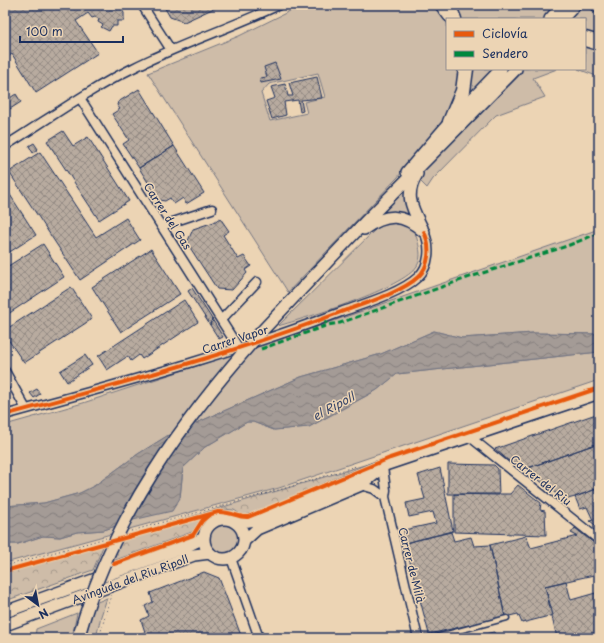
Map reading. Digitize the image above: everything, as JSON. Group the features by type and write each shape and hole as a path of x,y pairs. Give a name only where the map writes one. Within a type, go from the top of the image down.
{"highway":[{"path":"448,5 454,18"},
{"path":"586,39 599,43"},
{"path":"450,122 463,91 466,70"}],"street":[{"path":"142,5 170,50"},
{"path":"5,146 100,84 170,50 279,5"},
{"path":"439,5 449,18"},
{"path":"551,18 563,5"},
{"path":"563,18 575,5"},
{"path":"387,199 417,159 500,70"},
{"path":"79,635 89,600 102,566 118,532 145,484 182,428 262,331 387,199 423,165 515,70"},
{"name":"Carrer del Gas","path":"80,98 238,347"},
{"path":"423,165 412,182 410,192 413,209 424,232"},
{"path":"161,226 212,209"},
{"path":"343,245 374,222 389,217 406,219 424,232"},
{"name":"Carrer Vapor","path":"5,415 210,357 330,317 392,292 412,281 422,272 427,260 428,248 424,232"},
{"path":"221,320 258,282"},
{"path":"5,371 26,410"},
{"path":"383,467 361,485 257,529 244,541 240,551 231,558 220,558 210,553 206,548 204,538 209,527 213,523 224,519 236,523 254,520 361,474 599,393"},
{"name":"Carrer del Riu","path":"470,437 599,540"},
{"name":"Carrer de Milà","path":"383,467 386,490 385,497 418,638"},
{"path":"361,485 374,489 385,497"},
{"path":"236,523 242,531 244,541"},
{"name":"Avinguda del Riu Ripoll","path":"5,612 189,545 204,538"},
{"name":"Avinguda del Riu Ripoll","path":"5,625 194,555 210,553"},
{"path":"231,558 259,638"}],"lane":[{"path":"432,638 507,618"}],"path":[{"path":"130,531 293,486 358,465"},
{"path":"353,473 360,470"},
{"path":"126,537 223,511"},
{"path":"5,566 110,539"},
{"path":"5,570 110,539"},
{"path":"99,638 111,596 110,586"}],"green space":[{"path":"302,5 433,5 446,20 446,70 462,70 462,74 445,120 421,146 398,177 288,292 148,73 239,36","holes":["318,73 325,97 304,102 307,113 270,121 261,93 269,84"]},
{"path":"452,5 557,5 545,18 458,18"},
{"path":"578,5 593,5 598,26 599,40 586,35 586,18 566,18"},
{"path":"586,41 599,46 599,77 581,70 586,70"},
{"path":"471,70 494,70 469,95"},
{"path":"522,70 554,70 533,78 545,97 496,115 433,179 427,188 418,179 425,169"},
{"path":"407,187 405,204 413,217 380,215"},
{"path":"385,220 413,227 419,247 420,257 417,266 408,275 375,293 278,326"},
{"path":"599,229 599,334 533,333 462,338 434,331 381,354 301,377 167,436 138,454 94,486 80,493 44,503 5,506 5,425 83,403 316,327"},
{"path":"599,352 599,380 279,488 5,563 5,542 10,544 18,544 43,536 60,537 77,532 104,530 133,520 180,498 183,468 205,447 247,422 253,422 274,430 309,427 377,390 397,374"},
{"path":"378,461 267,508 243,516 234,510 223,509 213,512 202,517 192,532 110,562 122,537"},
{"path":"224,523 235,527 239,538 235,549 224,553 213,549 209,538 213,527"},
{"path":"105,542 93,570 5,601 5,571"},
{"path":"107,598 96,638 85,638 95,603"},
{"path":"77,613 72,638 35,638 36,629"}],"water":[{"name":"el Ripoll","path":"434,331 462,338 533,333 599,334 599,352 397,374 377,390 309,427 274,430 253,422 247,422 205,447 183,468 180,498 172,511 133,520 104,530 77,532 60,537 43,536 18,544 10,544 5,542 5,506 44,503 80,493 94,486 138,454 167,436 301,377 381,354"}],"building":[{"path":"5,5 119,5 124,13 124,21 117,21 117,26 112,26 109,31 101,27 103,25 98,22 99,19 95,17 92,18 88,13 76,21 98,53 36,93 12,54 9,56 5,55"},
{"path":"163,5 221,5 184,22 170,17"},
{"path":"275,63 281,79 261,83 260,78 267,77 264,67"},
{"path":"317,77 322,98 301,100 303,111 300,112 298,100 284,102 286,115 272,119 266,101 275,98 271,87 285,84 288,96 293,96 289,83"},
{"path":"139,89 174,146 139,168 123,144 129,140 112,114 120,109 117,105 118,102"},
{"path":"16,94 21,102 10,109 5,101"},
{"path":"63,131 73,146 88,137 129,201 99,220 47,141"},
{"path":"34,143 38,149 33,153 29,146"},
{"path":"174,146 204,193 186,204 183,198 174,204 170,198 165,201 159,200 139,168"},
{"path":"40,152 96,237 126,218 140,240 80,280 9,172"},
{"path":"5,187 36,235 5,255"},
{"path":"220,218 229,231 223,235 238,259 244,256 251,266 245,270 247,273 232,290 217,289 187,243 193,229 214,222"},
{"path":"43,244 64,277 5,316 5,268"},
{"path":"151,249 180,294 121,332 92,287"},
{"path":"71,287 92,319 24,363 5,335 5,330"},
{"path":"192,288 212,319 210,325 188,291"},
{"path":"184,300 198,322 142,359 139,355 131,361 128,356 107,370 98,356"},
{"path":"212,319 223,337 219,339 210,325"},
{"path":"85,355 92,365 67,382 60,371"},
{"path":"37,389 40,394 34,398 30,393"},
{"path":"599,413 599,443 520,471 495,449"},
{"path":"599,443 599,488 575,497 564,500 525,469"},
{"path":"448,464 494,465 498,469 499,495 448,494"},
{"path":"440,468 453,531 405,543 404,530 436,523 433,512 409,517 406,503 425,499 418,475"},
{"path":"518,485 541,503 540,510 545,511 546,535 454,532 454,494 510,494"},
{"path":"599,488 599,518 593,520 587,507 580,509 575,497"},
{"path":"599,518 599,528 590,521"},
{"path":"575,528 599,547 599,576 598,574 545,586 553,615 522,623 518,614 505,617 490,545 526,536 531,548 577,536 571,533"},
{"path":"451,532 454,541 471,537 474,546 490,545 505,617 429,634 405,543"},
{"path":"204,572 219,578 242,638 136,638 136,636 145,632 141,620 149,616 145,606 153,602 150,593"},
{"path":"566,581 571,600 599,592 599,637 557,638 545,586"},
{"path":"494,632 496,638 468,637"}],"marked path":[{"path":"323,319 328,325 340,323 467,278 567,246 599,233"},
{"path":"261,349 328,325"}],"cycle path":[{"path":"5,415 217,355 371,302 392,293 411,283 418,277 425,267 428,256 428,243 424,232"},
{"path":"5,571 218,512 226,512 248,517 390,458 599,388"},
{"path":"114,564 193,535 202,521 209,515"}]}
